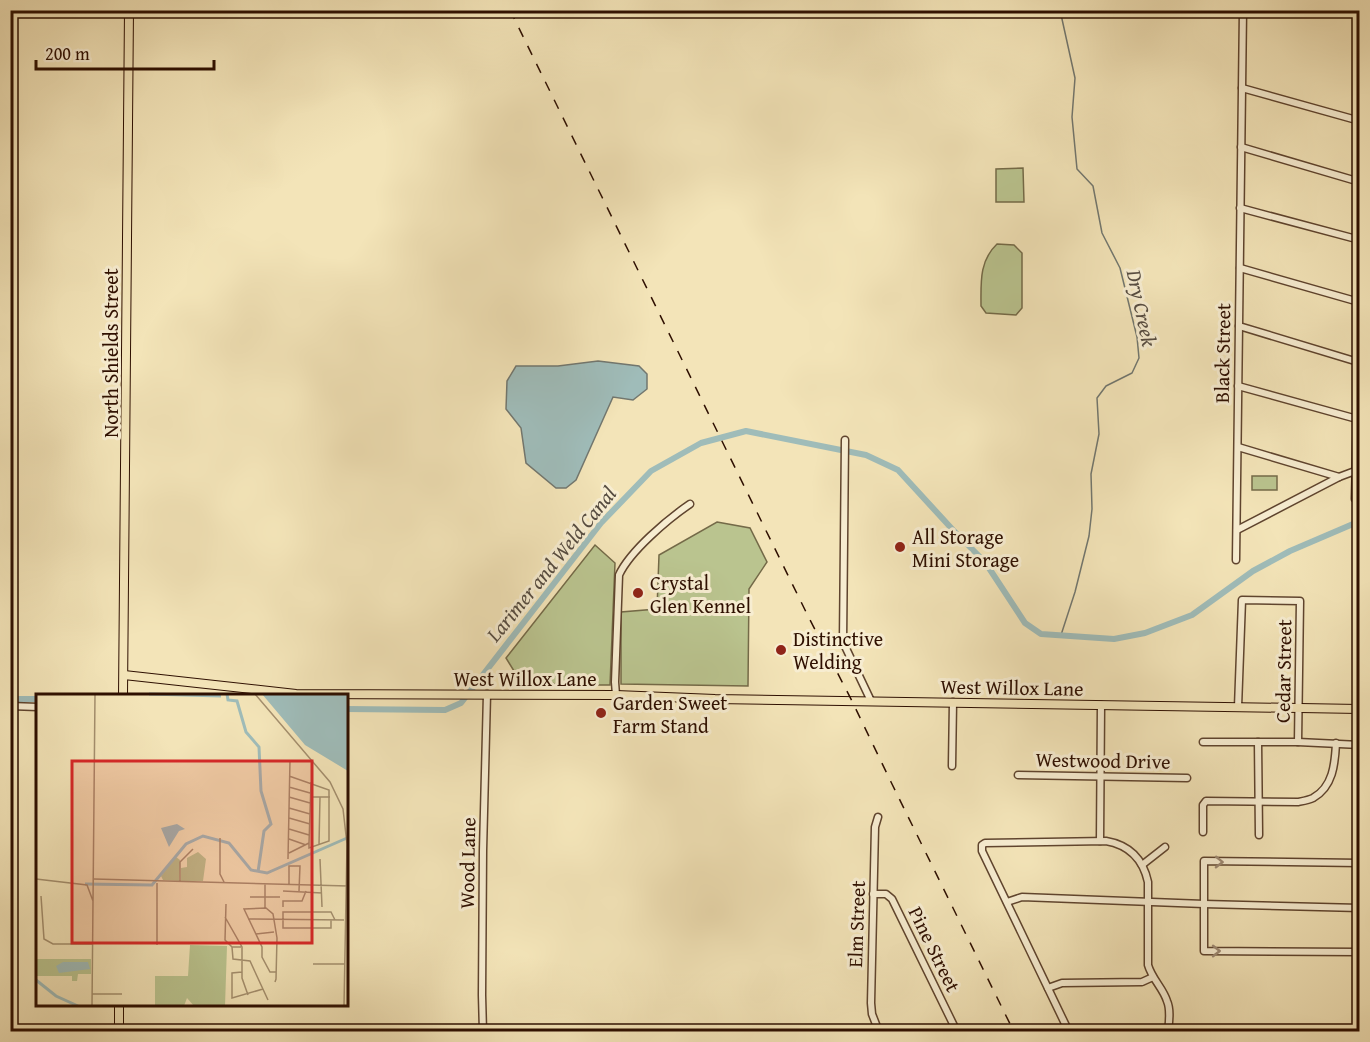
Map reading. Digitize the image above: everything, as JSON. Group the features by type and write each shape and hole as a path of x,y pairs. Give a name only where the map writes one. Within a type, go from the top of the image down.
{"main road":[{"name":"North Shields Street","path":"124,694 129,10"},
{"name":"West Willox Lane","path":"124,675 296,694 616,695 715,699 1359,709"},
{"path":"119,1006 119,1032"}],"street":[{"name":"Black Street","path":"1236,560 1243,10"},
{"path":"1242,87 1359,121"},
{"path":"1241,147 1359,182"},
{"path":"1240,208 1359,240"},
{"path":"1240,268 1359,302"},
{"path":"1359,284 1354,499 1359,497"},
{"path":"1239,326 1358,362"},
{"path":"1238,386 1357,420"},
{"path":"845,440 843,642 871,701"},
{"path":"1238,447 1339,477"},
{"path":"1237,530 1355,471"},
{"path":"616,695 619,575 624,565 671,517 690,504"},
{"name":"Cedar Street","path":"1238,707 1242,600 1300,601 1298,742"},
{"name":"Wood Lane","path":"483,1032 483,850 487,694"},
{"path":"952,766 953,702"},
{"path":"1100,841 1101,705"},
{"path":"10,706 36,707"},
{"path":"1203,742 1298,742 1359,745"},
{"path":"1258,742 1259,835"},
{"path":"1203,832 1203,805 1206,801 1299,802 1312,798 1324,789 1333,773 1336,743"},
{"name":"Westwood Drive","path":"1018,775 1187,778"},
{"name":"Elm Street","path":"878,817 875,827 871,1003 872,1014 879,1032"},
{"path":"1069,1032 982,851 982,845 985,843 1100,841 1125,847 1137,857 1148,882 1147,959 1150,971 1169,1005 1168,1032"},
{"path":"1142,865 1165,848"},
{"path":"1359,863 1204,861 1204,951 1359,952"},
{"name":"Pine Street","path":"873,894 886,894 892,898 957,1032"},
{"path":"1006,902 1022,897 1359,908"},
{"path":"1048,988 1062,983 1138,983 1153,977"}],"green space":[{"path":"1023,168 1024,202 996,202 996,169"},
{"path":"997,244 1014,245 1022,253 1022,308 1016,315 986,313 981,306 981,281 984,265"},
{"path":"1252,476 1277,476 1277,490 1252,490"},
{"path":"717,522 750,528 767,562 749,589 748,686 621,684 621,612 657,609 659,555"},
{"path":"595,545 615,563 610,685 564,685 519,679 506,658"}],"water":[{"path":"598,361 639,366 647,374 647,389 633,400 613,397 576,480 566,488 556,488 526,463 521,428 506,409 507,381 516,366 558,366"}],"waterway":[{"name":"Dry Creek","path":"1060,10 1075,78 1072,117 1077,169 1093,186 1102,233 1120,268 1137,337 1139,358 1132,373 1106,386 1097,398 1099,434 1091,474 1092,509 1089,536 1061,635"},
{"name":"Larimer and Weld Canal","path":"348,709 445,710 461,703 601,523 651,471 701,443 746,431 866,455 898,470 985,562 1025,623 1041,634 1114,639 1145,633 1192,615 1253,571 1290,551 1360,521"},
{"name":"Larimer and Weld Canal","path":"10,699 36,699"}],"railway":[{"path":"510,10 1014,1032"}],"place":[{"name":"All Storage Mini Storage","path":"900,547"},
{"name":"Crystal Glen Kennel","path":"638,593"},
{"name":"Distinctive Welding","path":"781,650"},
{"name":"Garden Sweet Farm Stand","path":"601,713"}]}
